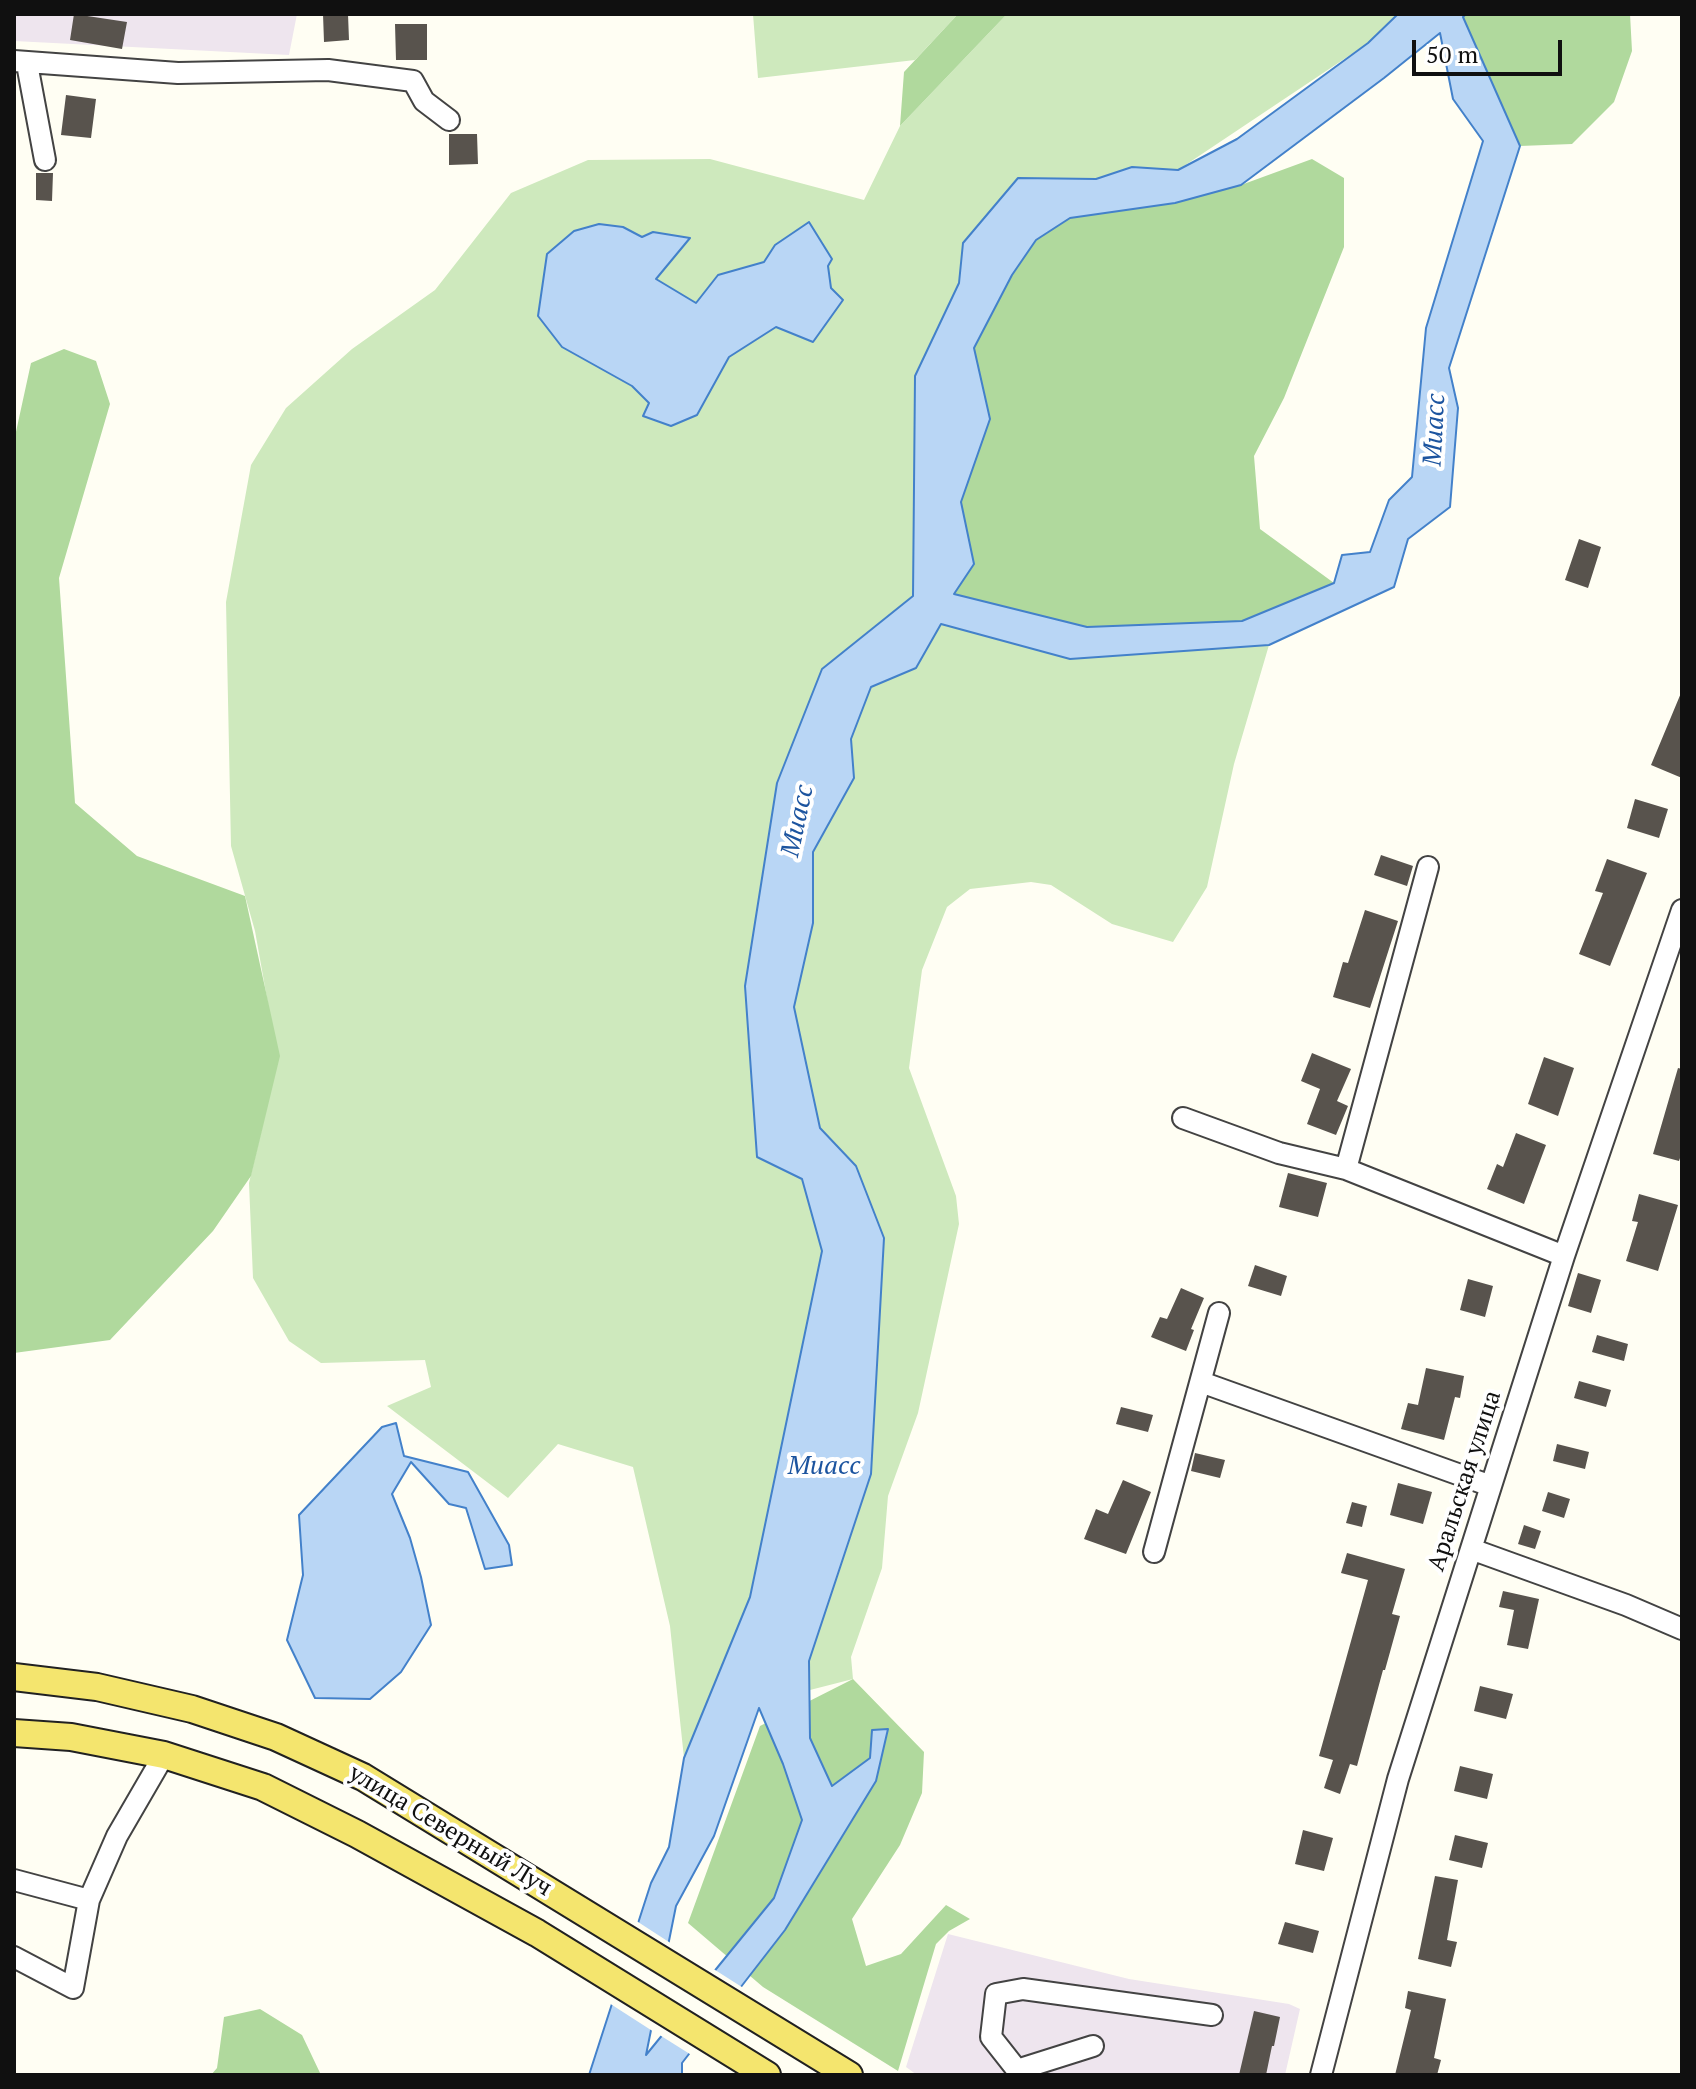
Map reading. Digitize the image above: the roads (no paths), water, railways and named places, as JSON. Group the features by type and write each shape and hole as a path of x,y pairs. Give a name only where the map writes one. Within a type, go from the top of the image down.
{"main road":[{"name":"улица Северный Луч","path":"14,1677 97,1687 192,1709 276,1737 363,1777 849,2075"},
{"name":"улица Северный Луч","path":"14,1733 71,1737 164,1755 263,1787 357,1834 537,1933 767,2075"}],"street":[{"path":"45,160 20,62 178,73 328,70 413,81 424,101 449,120"},
{"path":"1346,1169 1428,867"},
{"name":"Аральская улица","path":"1321,2075 1398,1779 1564,1256 1682,910"},
{"path":"1183,1118 1279,1153 1346,1169 1564,1256"},
{"path":"1154,1552 1219,1313"},
{"path":"1201,1382 1491,1486"},
{"path":"1471,1549 1626,1605 1682,1629"},
{"path":"14,1957 73,1988 89,1900 117,1836 164,1755"},
{"path":"14,1880 89,1900"},
{"path":"1093,2046 1022,2073 991,2037 996,1994 1023,1989 1212,2015"}],"water":[{"name":"Миасс","path":"1398,14 1466,14 1463,17 1520,146 1449,368 1458,408 1450,507 1408,539 1394,587 1269,645 1070,659 941,624 916,668 871,687 851,739 854,778 813,852 813,923 794,1007 820,1128 856,1166 884,1238 871,1474 809,1661 810,1738 832,1786 870,1758 872,1730 888,1729 876,1781 785,1930 682,2063 682,2075 589,2075 651,1883 669,1847 684,1758 750,1597 822,1251 802,1179 757,1157 745,986 777,783 822,669 913,596 915,376 959,283 963,243 1018,178 1096,179 1132,167 1178,170 1237,139 1368,43","holes":["1440,33 1453,99 1483,141 1426,328 1412,477 1389,500 1370,552 1342,555 1334,583 1242,621 1087,627 954,594 974,564 961,502 990,419 974,348 1012,275 1036,240 1070,218 1175,203 1241,185","759,1708 802,1820 774,1898 646,2055 676,1906 714,1836"]},
{"path":"809,222 832,259 828,266 831,288 843,300 813,342 776,327 729,357 697,415 671,426 643,416 649,403 632,386 562,347 538,316 547,254 574,231 599,224 623,227 642,237 653,232 690,238 656,279 696,303 718,275 764,262 775,245"},
{"path":"396,1423 404,1456 468,1472 509,1545 512,1565 485,1569 466,1508 449,1504 411,1462 392,1494 410,1538 431,1625 401,1672 370,1699 315,1698 287,1640 303,1575 299,1515 382,1427"}]}
